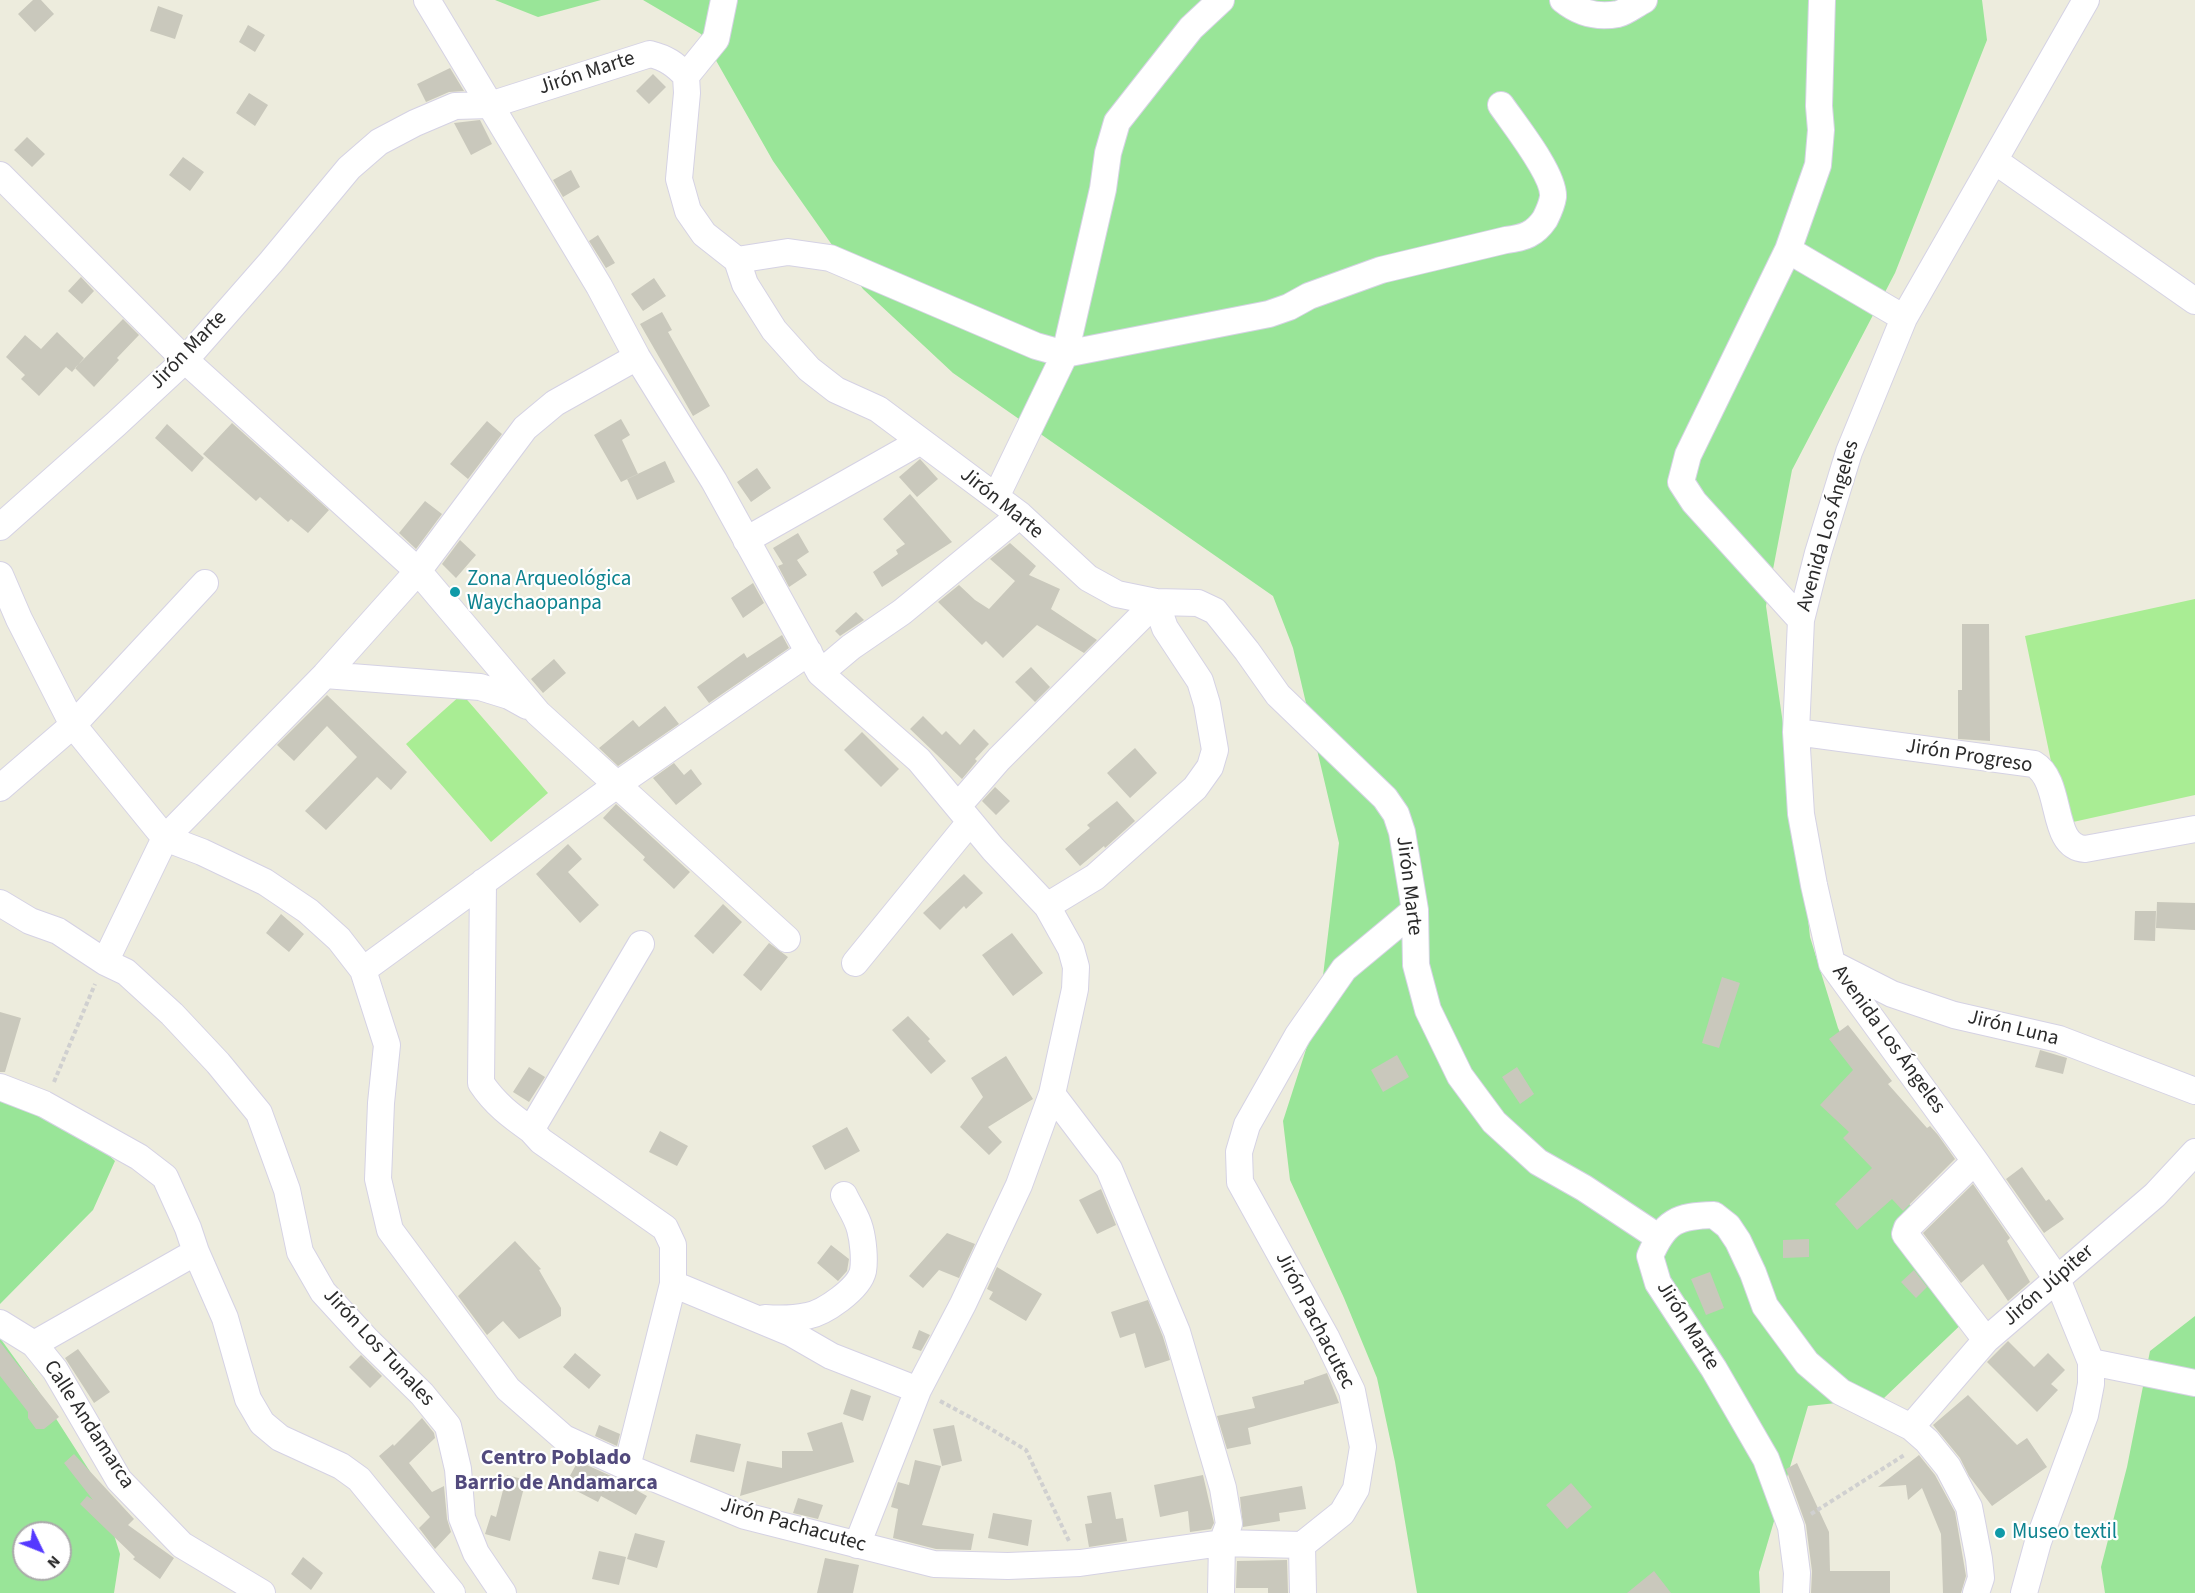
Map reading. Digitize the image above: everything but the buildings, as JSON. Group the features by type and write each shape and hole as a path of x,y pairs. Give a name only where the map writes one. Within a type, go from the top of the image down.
{"street":[{"path":"427,0 599,286 637,357 714,481 814,662 919,760 993,849 1047,906 1071,949 1076,967 1075,989 1052,1094 1019,1185 963,1304 918,1390 857,1545"},
{"path":"686,76 716,39 724,0"},
{"path":"996,497 1065,354 1103,189 1108,153 1117,122 1191,28 1221,0"},
{"path":"1563,0 1574,10 1594,15 1619,14 1644,0"},
{"path":"1801,621 1694,502 1681,482 1688,455 1788,249 1818,165 1821,129 1819,106 1822,0"},
{"name":"Avenida Los Ángeles","path":"2024,1593 2038,1542 2085,1415 2091,1384 2091,1362 2057,1279 1975,1161 1832,964 1801,814 1796,732 1801,621 1818,553 1849,452 1904,318 2086,0"},
{"name":"Jirón Marte","path":"0,527 185,360 349,168 379,142 455,105 490,105 650,54 663,57 676,65 686,76 687,93 679,179 688,211 704,234 737,260 746,284 774,330 809,369 836,390 878,409 996,497 1020,515 1088,578 1117,594 1156,602 1198,603 1215,611 1278,695 1384,798 1396,814 1402,832 1415,910 1416,965 1428,1010 1460,1076 1494,1122 1538,1162 1584,1188 1658,1237 1650,1256 1658,1283 1714,1369 1766,1459 1791,1527 1797,1573 1796,1593"},
{"path":"737,260 788,252 830,258 1036,346 1065,354 1269,314 1290,307 1309,296 1381,270 1506,240 1525,238 1539,229 1548,213 1553,196 1550,182 1542,165 1501,105"},
{"path":"1995,160 2195,301"},
{"path":"0,175 185,360 418,571 538,713 787,939"},
{"path":"1788,249 1904,318"},
{"path":"105,962 165,838 325,675 418,571 525,429 555,403 637,357"},
{"path":"746,540 921,441"},
{"path":"363,970 618,784 814,662 851,647 902,612 1020,515"},
{"path":"0,575 19,619 73,725 165,838"},
{"path":"0,788 73,725 205,583"},
{"path":"855,963 964,814 1040,717 1156,602 1165,628 1200,681 1207,704 1215,750 1210,767 1196,788 1095,877 1047,906"},
{"path":"325,675 480,687 509,696 538,713"},
{"name":"Jirón Progreso","path":"1796,732 2034,764 2046,774 2066,841 2078,849 2195,829"},
{"name":"Jirón Pachacutec","path":"165,838 202,852 266,882 308,911 339,939 363,970 387,1045 381,1103 378,1179 390,1230 508,1389 564,1438 745,1516 934,1564 1008,1566 1080,1563 1222,1544 1302,1545 1342,1513 1356,1489 1363,1446 1352,1391 1326,1337 1240,1182 1239,1152 1247,1125 1266,1090 1298,1035 1344,969 1415,910"},
{"path":"483,882 481,1083 492,1100 531,1130 541,1141 665,1228 673,1245 674,1284 627,1467"},
{"name":"Jirón Los Tunales","path":"0,903 30,921 58,931 105,962 126,972 172,1014 218,1063 259,1113 287,1190 300,1252 323,1292 366,1339 422,1394 448,1426 458,1469 462,1518 476,1553 503,1593"},
{"path":"531,1130 641,944"},
{"name":"Jirón Luna","path":"1832,964 1892,994 1954,1015 2059,1039 2195,1091"},
{"path":"0,1087 44,1104 139,1157 165,1177 225,1318 248,1399 262,1423 280,1438 341,1466 359,1479 452,1593"},
{"path":"1052,1094 1109,1170 1177,1332 1223,1488 1229,1524 1222,1544 1221,1593"},
{"name":"Jirón Júpiter","path":"1919,1434 1986,1340 2155,1195 2195,1152"},
{"path":"1975,1161 1907,1228 1905,1234 1986,1340"},
{"path":"758,1318 786,1319 809,1316 831,1306 852,1289 863,1272 863,1250 860,1229 844,1195"},
{"path":"1658,1237 1672,1222 1692,1215 1714,1215 1733,1233 1753,1273 1765,1306 1807,1363 1841,1392 1919,1434 1948,1467 1969,1508 1981,1578 1976,1593"},
{"path":"34,1344 196,1252"},
{"path":"674,1284 791,1333 831,1356 918,1390"},
{"name":"Calle Andamarca","path":"0,1323 34,1344 55,1370 119,1480 182,1545 260,1592"},
{"path":"2091,1362 2195,1383"},
{"path":"1302,1545 1303,1593"}],"path":[{"path":"44,1104 105,962"},
{"path":"918,1390 1026,1450 1080,1563"},
{"path":"1791,1527 1919,1434"}],"green space":[{"path":"495,0 601,0 538,17"},
{"path":"643,0 1982,0 1987,40 1895,273 1792,470 1766,606 1799,835 1810,937 1838,1028 1876,1105 1921,1238 1970,1316 1884,1398 1808,1406 1759,1572 1760,1593 1417,1593 1395,1462 1377,1378 1344,1298 1290,1180 1283,1121 1319,1009 1339,843 1293,648 1273,596 953,373 863,289 773,161 701,34"},
{"path":"2195,599 2195,795 2064,824 2025,636"},
{"path":"462,694 548,793 491,842 406,744"},
{"path":"0,1086 71,1119 115,1161 93,1210 0,1304"},
{"path":"2195,1316 2195,1593 2105,1593 2101,1567 2127,1467 2150,1351"},
{"path":"0,1338 37,1389 98,1484 120,1554 114,1593 0,1593"}],"place":[{"name":"Zona Arqueológica Waychaopanpa","path":"455,592"},
{"name":"Museo textil","path":"2000,1533"}],"district":[{"name":"Centro Poblado Barrio de Andamarca","path":"556,1472"}]}
